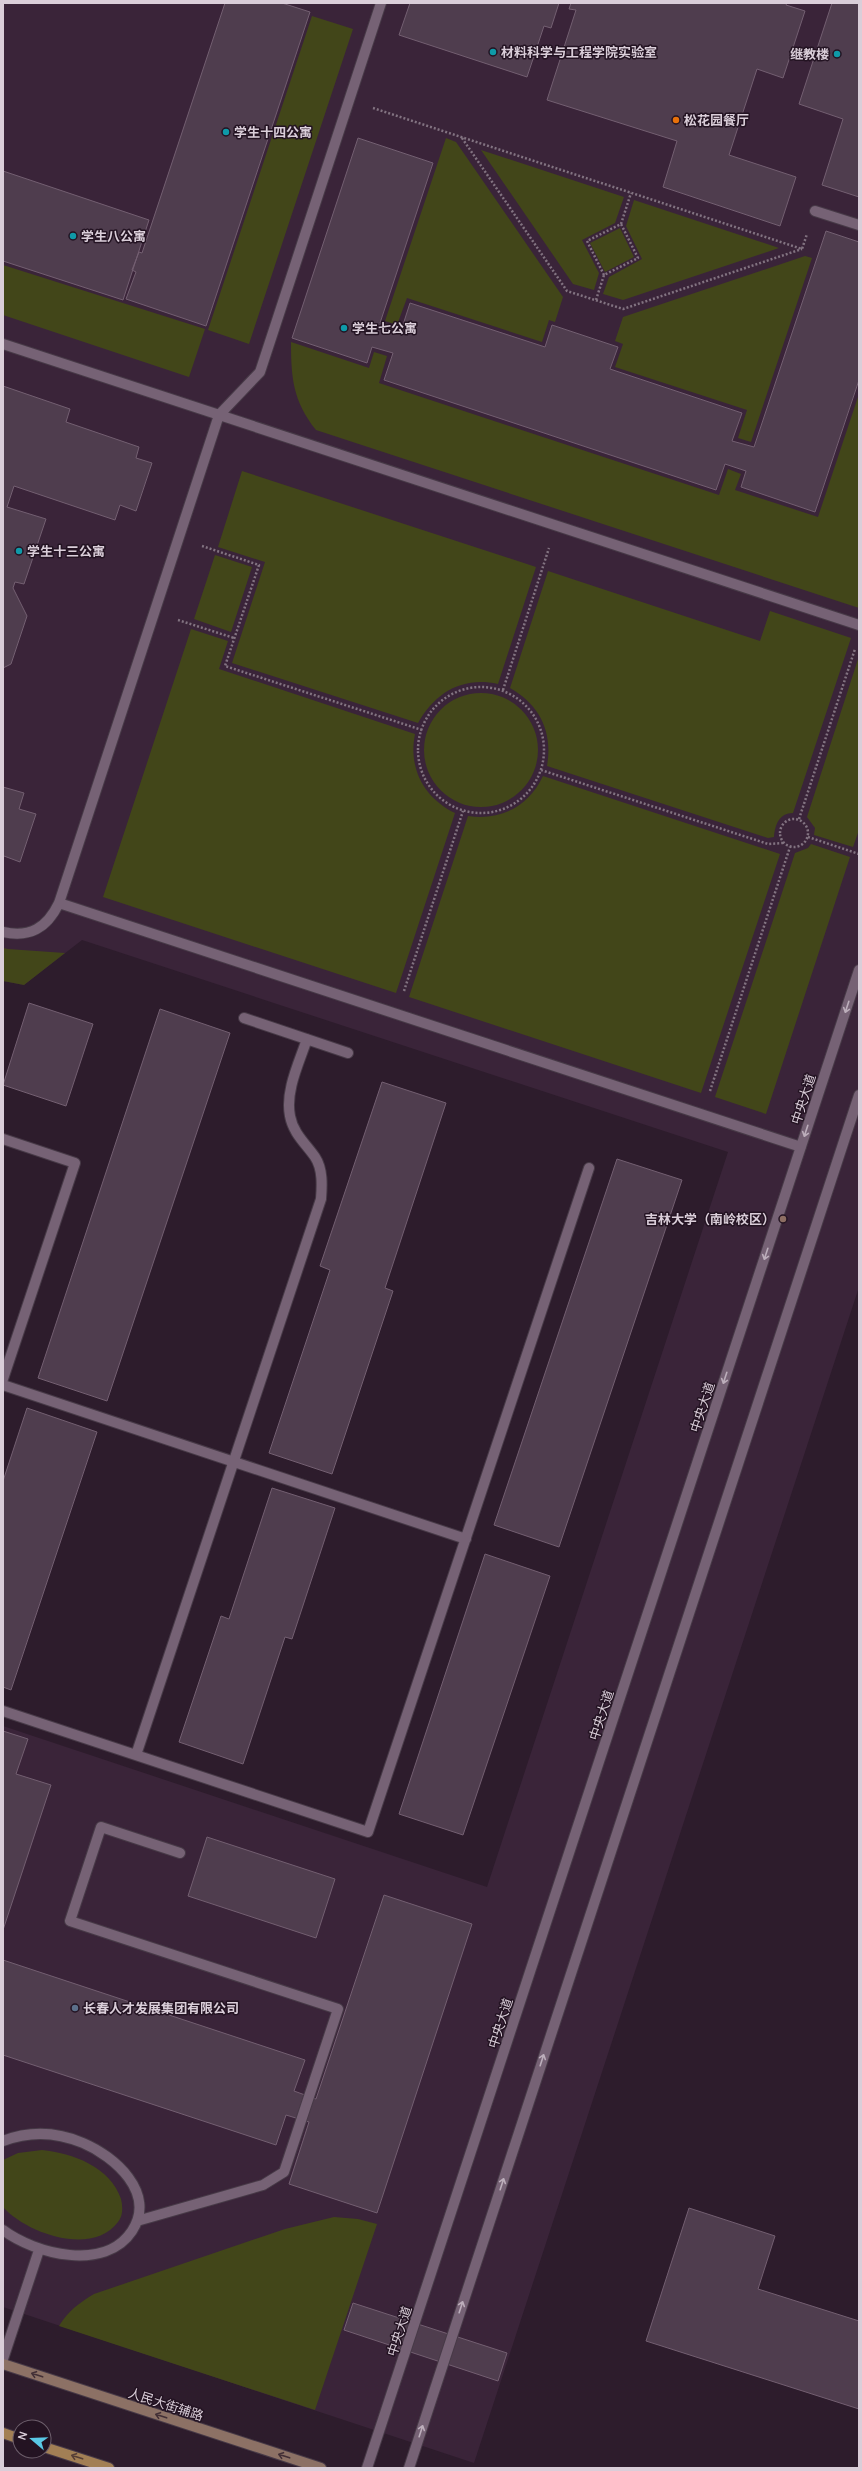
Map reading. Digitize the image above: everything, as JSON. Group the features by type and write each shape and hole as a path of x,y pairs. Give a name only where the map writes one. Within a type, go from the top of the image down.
{"main road":[{"name":"人民大街辅路","path":"3,2364 322,2468"},
{"path":"52,2450 109,2468"}],"lane":[{"path":"3,932 18,934 33,933 52,916 59,903 219,415 260,372 380,3"},
{"path":"815,211 859,225"},
{"path":"3,344 859,625"},
{"path":"59,903 801,1147"},
{"name":"中央大道","path":"367,2468 859,970"},
{"path":"244,1018 348,1053"},
{"path":"136,1755 321,1199 322,1185 316,1159 301,1140 290,1116 291,1090 307,1039"},
{"path":"409,2468 859,1095"},
{"path":"3,1139 75,1163 3,1379"},
{"path":"3,1711 368,1832 589,1168"},
{"path":"3,1385 466,1539"},
{"path":"137,2221 263,2185 284,2172 338,2009 70,1921 101,1827 180,1853"},
{"path":"3,2142 28,2134 59,2136 75,2140 104,2154 126,2174 134,2186 138,2198 137,2221 132,2231 124,2240 101,2252 71,2255 39,2250 3,2230"},
{"path":"3,2359 39,2250"}],"path":[{"path":"348,100 802,249"},
{"path":"462,138 567,291 623,309 802,249"},
{"path":"604,275 638,258 621,224 631,193"},
{"path":"802,249 815,211"},
{"path":"596,300 604,275 587,241 621,224"},
{"path":"503,690 557,526"},
{"path":"179,539 259,565 225,666 422,730"},
{"path":"155,612 234,638"},
{"path":"799,819 856,644"},
{"path":"486,687 503,690 520,700 533,714 541,731 544,750 541,770 532,787 519,801 501,810 482,813 463,810 448,803 434,793 425,778 419,762 418,745 422,730 430,714 441,702 454,693 470,688 486,687"},
{"path":"541,770 768,844 784,843 790,847 798,847 804,844 808,837 809,830 805,823 799,819 785,822 780,828 784,843"},
{"path":"396,1014 463,810"},
{"path":"808,837 859,854"},
{"path":"702,1114 790,847"}],"shaded area":[{"name":"吉林大学（南岭校区）","path":"3,3 859,3 859,1287 474,2463 3,2307 3,1726 487,1887 728,1152 82,940 24,985 3,981"}],"green space":[{"path":"312,16 353,29 249,344 208,330"},
{"path":"446,138 456,142 563,297 555,322 549,320 542,342 407,298 397,325 385,321"},
{"path":"481,150 624,197 615,223 582,240 599,273 594,290 573,284"},
{"path":"634,200 779,248 623,300 603,294 609,277 642,259 626,226"},
{"path":"620,228 634,257 605,272 590,243"},
{"path":"805,256 812,258 751,442 738,438 747,410 615,367 623,344 615,341 623,317"},
{"path":"3,265 205,329 189,377 3,315"},
{"path":"291,342 369,368 374,352 387,356 379,383 719,495 728,469 741,474 735,490 818,517 859,394 859,608 316,430 302,409 295,389"},
{"path":"242,471 536,567 498,684 473,682 451,689 441,695 433,703 418,723 232,663 265,562 218,547"},
{"path":"215,555 252,567 231,632 194,619"},
{"path":"548,571 760,641 770,611 851,638 793,813 781,817 775,828 774,837 768,838 547,766 548,742 542,721 529,703 510,688"},
{"path":"191,629 228,641 219,669 415,734 413,747 414,759 416,770 421,781 435,799 444,807 455,813 396,993 103,897"},
{"path":"859,656 859,830 853,847 814,835 815,828 807,817"},
{"path":"481,693 503,697 513,702 529,718 534,728 538,750 534,772 529,782 513,798 503,803 481,807 459,803 449,798 433,782 428,772 424,750 428,728 433,718 449,702 459,697"},
{"path":"543,776 780,854 701,1093 409,997 468,816 492,816 513,809 530,796"},
{"path":"811,844 850,857 766,1114 715,1097 795,853 808,848"},
{"path":"3,948 65,953 24,985 3,981"},
{"path":"42,2150 66,2154 78,2158 99,2170 108,2178 116,2188 121,2199 122,2214 120,2220 107,2232 92,2238 76,2239 59,2237 43,2232 13,2217 3,2207 3,2160 18,2153"},
{"path":"334,2217 358,2219 377,2224 315,2410 59,2326 74,2308 94,2294 285,2229"}],"building":[{"name":"学生十四公寓","path":"225,3 282,3 310,12 206,326 126,299 136,272 132,270 139,252 142,253"},
{"name":"材料科学与工程学院实验室","path":"410,3 559,3 551,28 544,26 527,77 399,35"},
{"name":"松花园餐厅","path":"571,3 787,3 786,5 805,11 783,78 757,69 729,155 796,177 780,226 663,187 677,141 547,100 576,10 569,9"},
{"name":"继教楼","path":"832,3 859,3 859,197 822,185 843,119 799,104"},
{"name":"学生七公寓","path":"358,138 433,163 380,323 401,331 410,303 545,347 552,325 618,347 610,369 742,413 732,441 754,447 826,231 859,242 859,380 815,512 741,487 746,471 725,464 716,490 384,380 393,353 372,347 367,363 292,338"},
{"name":"学生八公寓","path":"3,171 149,220 123,300 3,261"},
{"name":"学生十三公寓","path":"3,386 70,409 66,422 139,447 136,458 152,463 136,511 120,505 115,520 14,486 7,507 46,519 24,584 15,582 13,588 27,616 11,664 3,668"},
{"path":"3,787 24,793 19,809 36,814 20,862 4,856 3,858"},
{"path":"29,1003 93,1024 66,1106 3,1085"},
{"path":"160,1009 230,1033 107,1401 38,1378"},
{"path":"382,1082 446,1103 385,1288 393,1291 332,1474 269,1453 330,1270 320,1266"},
{"path":"617,1159 682,1180 559,1547 494,1525"},
{"path":"27,1408 97,1432 11,1690 3,1687 3,1481"},
{"path":"272,1488 335,1508 292,1639 285,1637 243,1764 179,1742 221,1616 229,1619"},
{"path":"485,1554 550,1576 463,1835 399,1814"},
{"path":"3,1731 28,1739 16,1774 51,1785 3,1930"},
{"path":"207,1837 335,1879 316,1938 188,1896"},
{"name":"长春人才发展集团有限公司","path":"384,1895 472,1924 377,2213 289,2184 309,2122 286,2115 276,2145 3,2055 3,1960 305,2060 294,2091 316,2099"},
{"path":"689,2208 775,2236 758,2289 859,2321 859,2409 646,2341"},
{"path":"353,2303 507,2353 498,2381 344,2330"}],"place":[{"name":"材料科学与工程学院实验室","path":"493,52"},
{"name":"继教楼","path":"837,54"},
{"name":"松花园餐厅","path":"676,120"},
{"name":"学生十四公寓","path":"226,132"},
{"name":"学生八公寓","path":"73,236"},
{"name":"学生七公寓","path":"344,328"},
{"name":"学生十三公寓","path":"19,551"},
{"name":"吉林大学（南岭校区）","path":"783,1219"},
{"name":"长春人才发展集团有限公司","path":"75,2008"}]}
